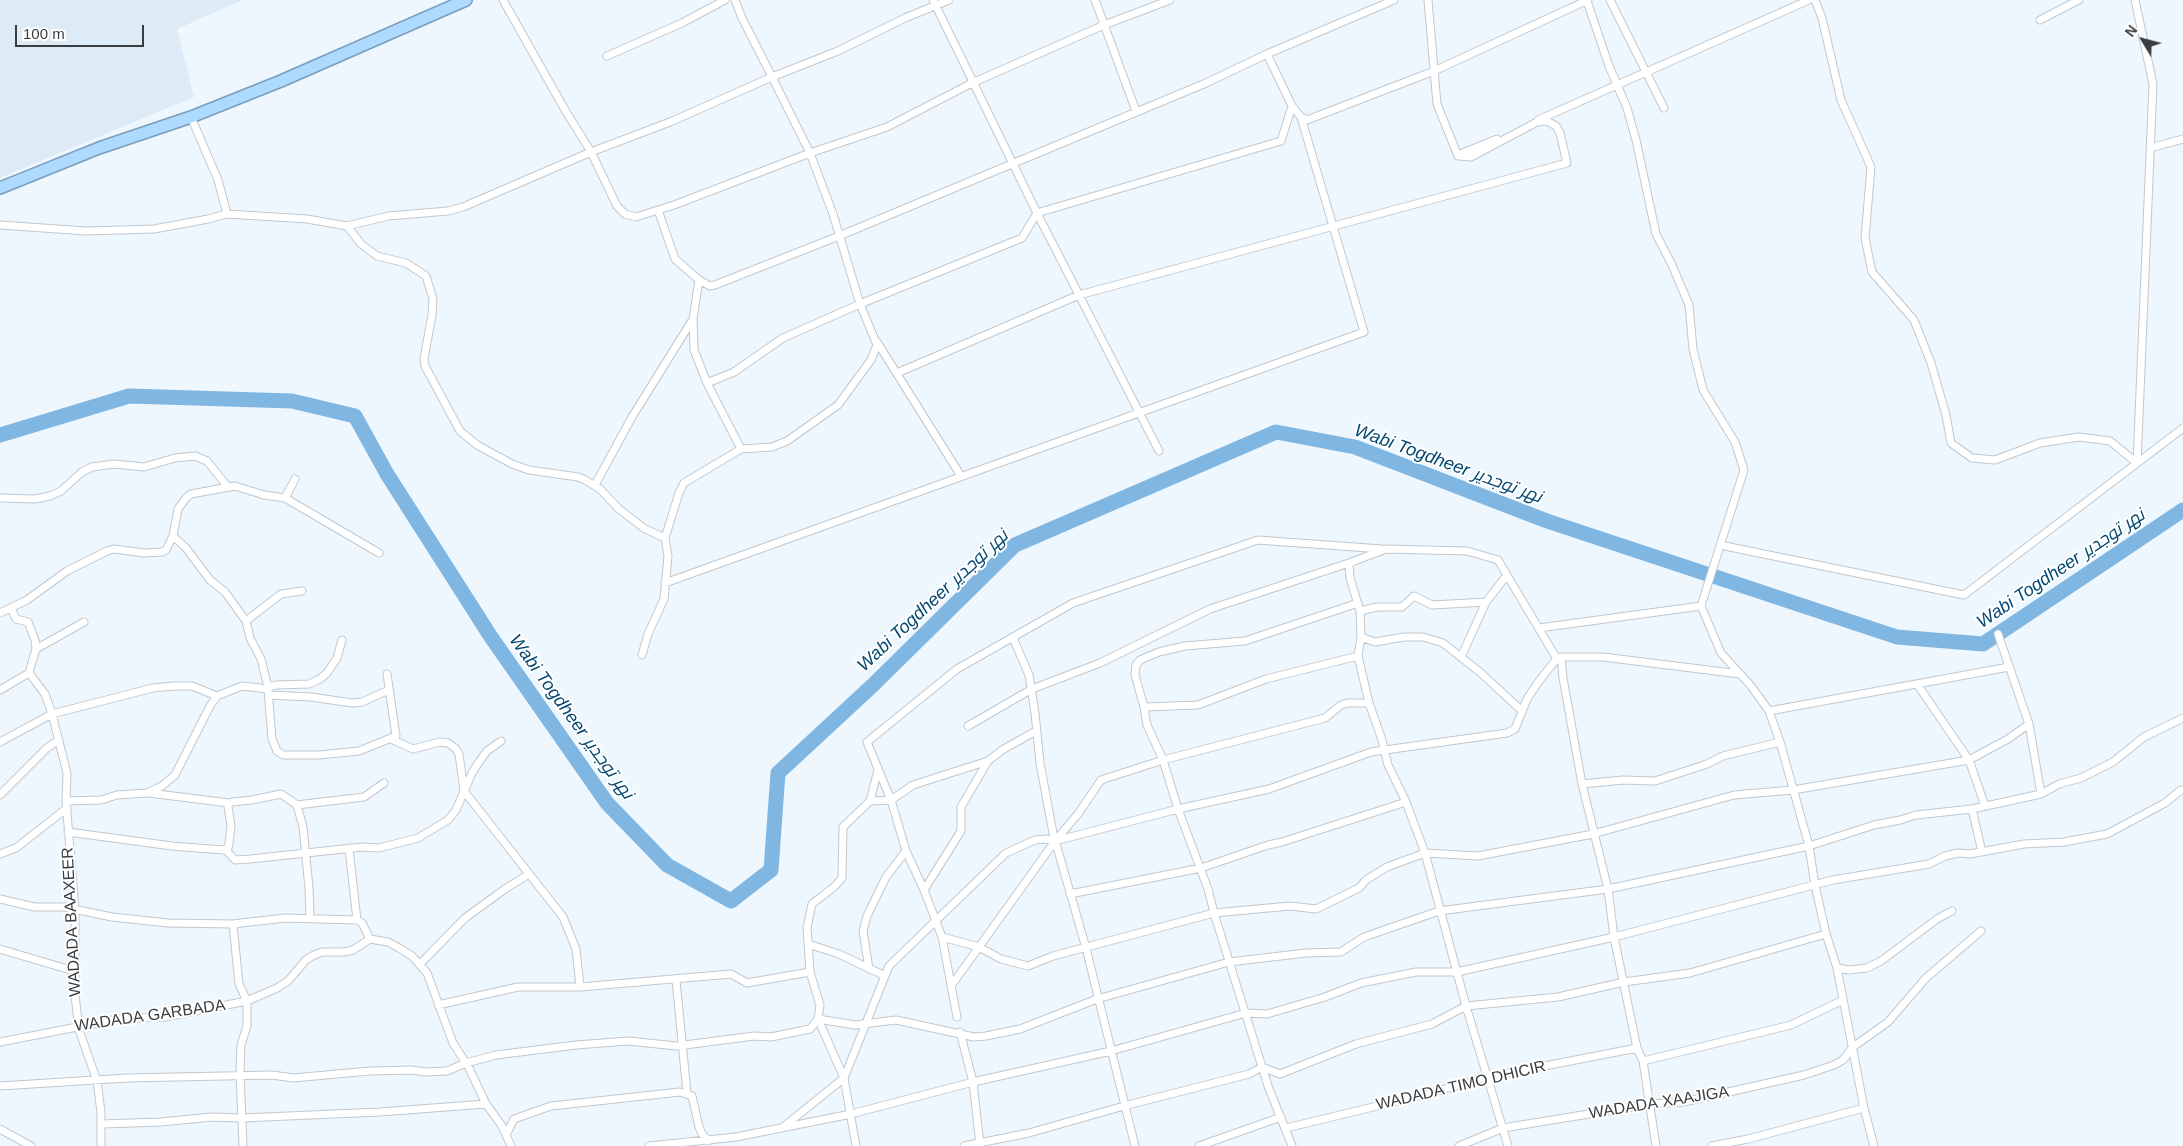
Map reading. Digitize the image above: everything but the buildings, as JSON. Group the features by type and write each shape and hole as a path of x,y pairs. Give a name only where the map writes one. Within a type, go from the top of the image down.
{"highway":[{"path":"0,188 99,148 191,116 281,81 466,0"}],"street":[{"path":"503,0 564,110 591,152 617,206 625,214 636,217 810,152 887,127 972,83 1104,25 1170,0"},
{"path":"607,56 682,23 725,0"},
{"path":"735,0 742,18 810,152 840,236 860,304 877,342 961,476"},
{"path":"0,225 86,231 154,229 227,214 307,219 346,226 388,216 448,211 463,207 591,152 670,122 772,77 838,51 934,3 949,0"},
{"path":"1095,0 1136,112"},
{"path":"658,210 675,260 699,280 710,286 715,285 840,236 1206,83 1267,54 1394,0"},
{"path":"1428,0 1437,104 1458,156"},
{"path":"1301,117 1307,120 1434,71 1587,0 1627,108 1636,140 1656,234 1672,264 1689,305 1693,349 1703,390 1734,442 1744,470 1701,606 1721,654 1770,711 1780,742 1809,846 1815,885 1826,934 1837,968 1864,1108 1874,1146"},
{"path":"1610,0 1664,108"},
{"path":"1458,156 1810,0"},
{"path":"1815,0 1822,18 1841,100 1871,167 1866,238 1872,272 1914,320 1931,363 1946,415 1951,443 1972,458 1996,460 2040,443 2079,437 2110,440 2137,463"},
{"path":"2040,20 2079,0"},
{"path":"2135,0 2153,84 2137,463"},
{"path":"934,3 1037,213 1159,451"},
{"path":"665,583 1364,332 1301,117 1292,106 1267,54"},
{"path":"707,384 734,372 783,338 860,304 1022,238 1037,213 1281,141 1292,106"},
{"path":"191,116 218,180 227,214"},
{"path":"897,373 1079,295 1567,163 1560,133 1556,126 1547,121 1537,122 1470,157 1458,156"},
{"path":"2150,148 2183,139"},
{"path":"346,226 361,244 377,256 406,262 426,276 432,298 432,315 424,359 425,366 460,431 477,445 512,464 535,471 578,477 594,485 651,534 665,538"},
{"path":"699,280 693,319 694,350 707,384 741,449"},
{"path":"594,485 632,418 693,319"},
{"path":"642,654 648,634 664,599 668,556 665,538 679,493 684,484 692,477 725,460 741,449 772,447 787,442 838,406 871,360 877,342"},
{"path":"1720,545 1964,595 2183,428"},
{"path":"0,498 35,499 50,496 61,491 82,472 92,467 114,464 144,466 175,458 195,456 207,461 228,486"},
{"path":"285,498 295,479"},
{"path":"0,613 26,600 67,571 114,548 144,553 166,550 173,536 178,509 186,498 191,494 228,486 285,498 379,553"},
{"path":"173,536 186,548 210,580 225,592 246,621 250,638 261,659 269,690 272,739 282,755 319,755 359,751 396,736 387,674"},
{"path":"957,1017 942,937 924,890 906,851 890,800 867,742 957,669 1073,604 1258,540 1386,549 1466,551 1498,560 1559,658 1582,784 1608,888 1614,937 1637,1048 1644,1061 1656,1146"},
{"path":"968,726 1032,689 1100,663 1210,609 1386,549"},
{"path":"1349,563 1350,578 1359,607 1361,637 1358,656 1369,703 1381,737 1383,751 1406,802 1425,853 1439,911 1508,1146"},
{"path":"1461,657 1486,602 1507,575"},
{"path":"246,621 281,594 302,591"},
{"path":"1292,1146 1262,1067 1201,868 1178,809 1163,760 1150,735 1135,675 1136,665 1144,658 1185,646 1245,642 1359,607 1402,607 1414,596 1432,605 1486,602"},
{"path":"1539,628 1701,606"},
{"path":"0,690 29,673 36,649 35,640 28,622 16,619 11,608"},
{"path":"36,649 84,622"},
{"path":"1998,634 2029,724 2042,794"},
{"path":"1361,637 1374,642 1404,637 1422,637 1442,643 1481,673 1522,711"},
{"path":"1013,638 1032,689 1036,731 1055,841 1086,948 1097,999 1135,1146"},
{"path":"269,690 301,686 320,679 336,658 342,640"},
{"path":"1144,708 1198,705 1266,679 1358,656"},
{"path":"780,1129 844,1078 889,966 1006,853 1035,840 1046,839 1055,841 1178,809 1269,789 1371,752 1508,733 1515,728 1527,699 1539,681 1559,658 1604,657 1740,674"},
{"path":"1770,711 2009,667"},
{"name":"WADADA BAAXEER","path":"29,673 45,694 67,772 66,804 75,909 74,971 79,1025 83,1045 97,1081 102,1124 101,1146"},
{"path":"1917,684 1970,760 1985,806"},
{"path":"0,742 52,714 153,688 192,686 218,696"},
{"path":"147,793 162,786 175,775 210,706 218,696 242,686 352,703 362,702 389,690"},
{"path":"951,986 1055,841 1078,814 1102,780 1163,760 1326,718 1341,705 1347,703 1369,703"},
{"path":"818,1020 855,1025 896,1020 960,1032 974,1037 1020,1029 1097,999 1229,962 1306,953 1341,952 1364,937 1439,911 1608,888 1809,846 1874,825 1916,815 1972,809 2042,794 2059,784 2081,778 2113,762 2144,737 2183,718"},
{"path":"942,937 979,947 1001,959 1028,966 1053,956 1214,913 1290,906 1316,909 1359,888 1366,880 1387,867 1425,853 1478,856 1593,834 1734,795 1793,790 1970,760 2008,739 2029,724"},
{"path":"924,890 960,831 961,808 988,762 1002,750 1036,731"},
{"path":"391,739 413,749 440,742 448,742 459,754 464,790 563,916 576,949 580,987"},
{"path":"0,795 48,748 59,740"},
{"path":"68,832 181,848 226,850 235,860 379,848 418,838 448,820 456,810 479,762 487,752 501,741"},
{"path":"1582,784 1623,780 1655,781 1707,764 1723,756 1780,742"},
{"path":"870,801 890,800 913,785 988,762"},
{"path":"856,1146 844,1078 818,1020 820,1005 810,972 807,928 812,904 834,887 842,878 843,827 870,801 878,770"},
{"path":"297,805 364,797 384,784"},
{"path":"649,1146 709,1144 851,1114 973,1082 1111,1051 1246,1013 1267,1014 1361,983 1416,972 1457,972 1614,937 1815,885 1929,864 1945,856 1982,852 2024,844 2064,842 2106,834 2164,803 2181,790"},
{"path":"0,854 16,848 66,804 101,800 117,795 147,793 229,804 281,794 297,805 303,827 310,888 310,918"},
{"path":"1070,894 1201,868 1406,802"},
{"path":"226,850 229,843 231,826 229,804"},
{"path":"1972,809 1982,852"},
{"path":"349,849 357,920"},
{"path":"870,969 863,931 886,877 906,851"},
{"path":"420,964 465,918 529,874"},
{"path":"0,899 34,907 64,907 112,917 168,923 233,924 286,918 357,920 362,924 370,939 388,942 412,956 427,974 453,1043 466,1063 486,1104 498,1120 511,1146"},
{"path":"1837,968 1849,970 1867,968 1881,961 1937,919 1952,911"},
{"path":"233,924 239,984 247,1001 247,1026 241,1045 240,1076 243,1146"},
{"name":"WADADA XAAJIGA","path":"1459,1146 1503,1128 1650,1104 1684,1102 1804,1075 1834,1065 1843,1060 1853,1047 1888,1022 1926,978 1981,931"},
{"path":"964,1146 1029,1133 1249,1074 1262,1067 1280,1074 1356,1044 1432,1024 1466,1006 1558,997 1624,982 1690,973 1826,934"},
{"name":"WADADA GARBADA","path":"0,1042 118,1018 165,1017 247,1001 288,981 306,960 312,956 322,952 353,950 370,939"},
{"path":"808,944 839,954 885,976"},
{"path":"0,949 74,971"},
{"path":"438,1005 518,987 580,987 731,974 747,983 810,972"},
{"path":"676,980 687,1092"},
{"path":"1644,1061 1791,1025 1843,1000"},
{"path":"0,1086 127,1078 272,1075 293,1078 394,1070 447,1071 466,1063 496,1055 576,1044 628,1041 682,1046 782,1035 810,1029 818,1020"},
{"path":"960,1032 973,1082 980,1144"},
{"name":"WADADA TIMO DHICIR","path":"1286,1128 1427,1094 1488,1077 1637,1048"},
{"path":"506,1135 514,1119 551,1106 652,1094 687,1092 692,1096 699,1127 709,1144"},
{"path":"102,1124 162,1122 212,1116 242,1118 380,1112 486,1104"},
{"path":"1712,1146 1748,1143 1864,1108"},
{"path":"1199,1146 1280,1117"},
{"path":"0,1129 31,1146"}],"shaded area":[{"path":"0,0 243,0 177,29 194,97 0,178"}],"waterway":[{"name":"Wabi Togdheer نهر توجدير","path":"0,435 129,396 292,401 355,416 387,474 491,637 607,803 667,865 731,901 771,870 778,773 873,685 1015,545 1276,432 1355,447 1547,521 1897,637 1983,644 2183,510"}]}
